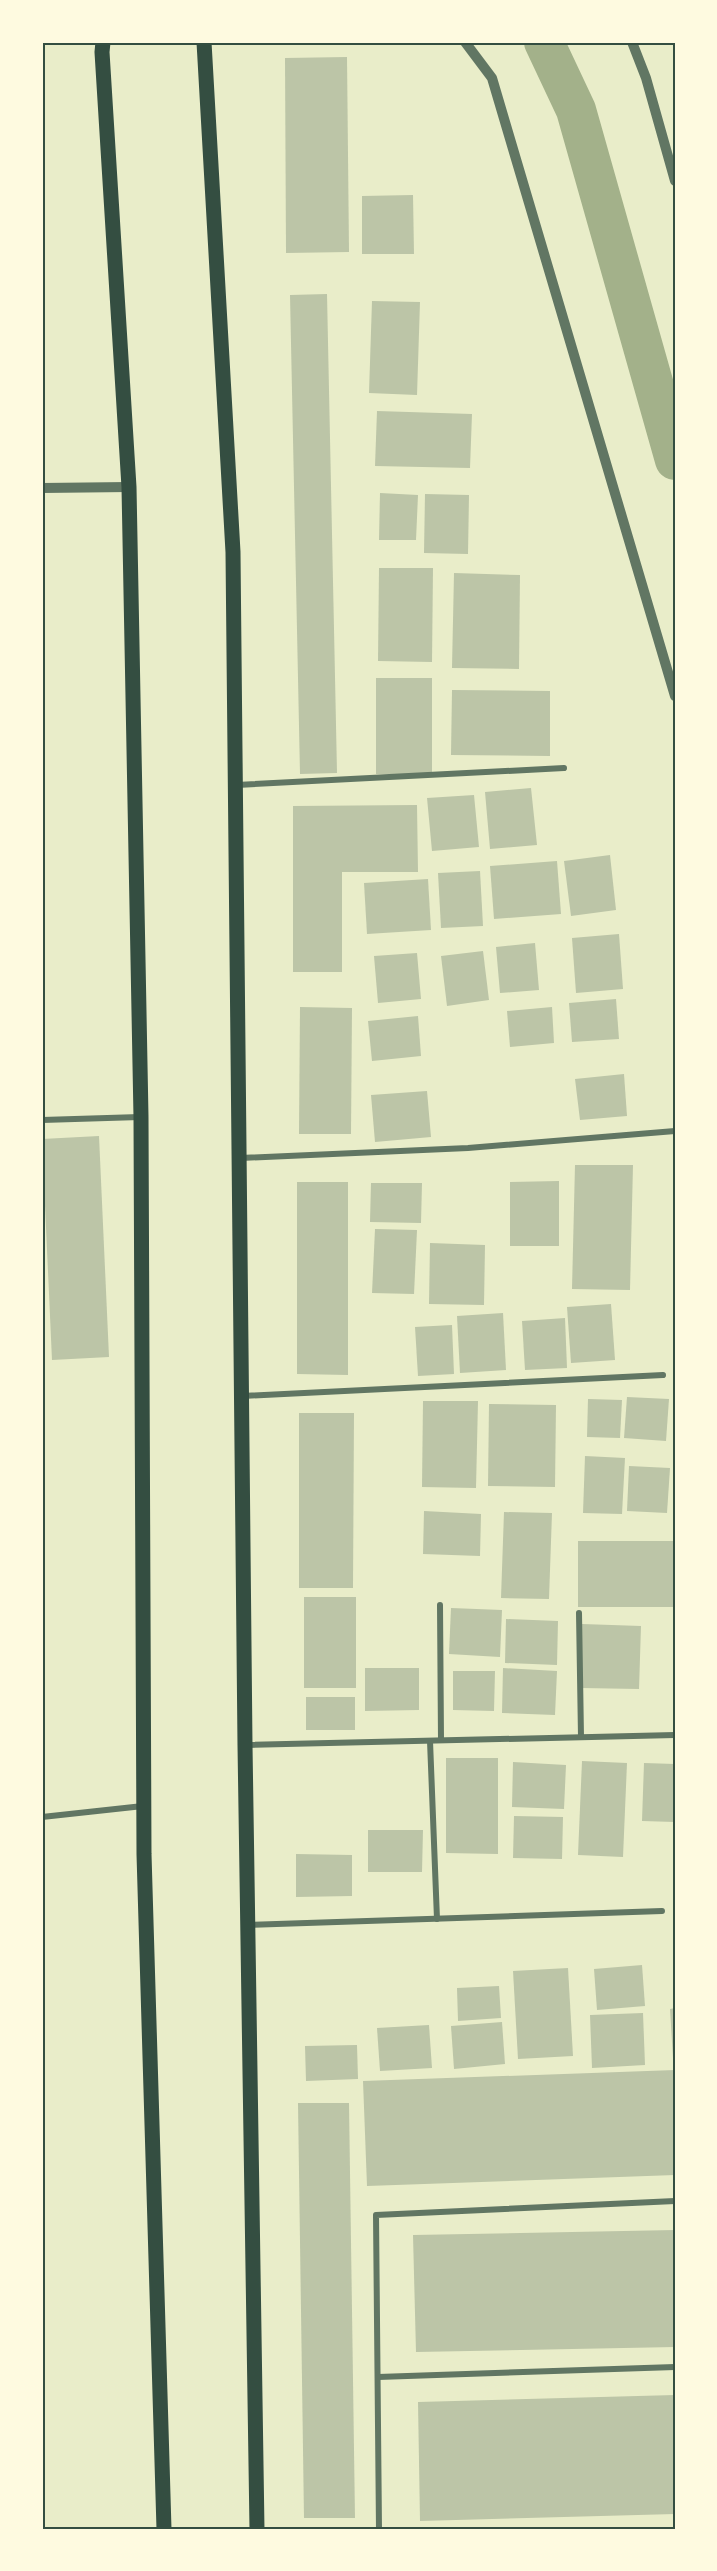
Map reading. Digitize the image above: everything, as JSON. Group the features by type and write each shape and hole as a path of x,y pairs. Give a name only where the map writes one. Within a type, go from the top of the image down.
{"main road":[{"path":"103,42 129,488 141,1117 144,1806 164,2529"},
{"path":"204,42 233,552 245,1745 257,2529"}],"street":[{"path":"465,42 492,78 675,696"},
{"path":"632,42 646,78 675,181"},
{"path":"43,487 129,488"},
{"path":"236,785 564,768"},
{"path":"42,1119 141,1117"},
{"path":"240,1158 468,1148 675,1131"},
{"path":"242,1396 663,1375"},
{"path":"440,1605 441,1740"},
{"path":"579,1613 581,1737"},
{"path":"245,1745 675,1734"},
{"path":"430,1741 437,1919"},
{"path":"42,1817 144,1806"},
{"path":"248,1925 662,1911"},
{"path":"379,2529 376,2215 675,2202"},
{"path":"378,2377 675,2367"}],"building":[{"path":"347,57 349,252 286,253 285,58"},
{"path":"413,195 414,254 362,254 362,196"},
{"path":"327,294 337,773 300,774 290,295"},
{"path":"372,301 420,302 417,395 369,393"},
{"path":"377,411 472,414 470,468 375,466"},
{"path":"380,493 418,495 416,540 379,540"},
{"path":"425,494 469,495 468,554 424,553"},
{"path":"379,568 433,568 432,662 378,661"},
{"path":"454,573 520,575 519,669 452,668"},
{"path":"376,678 432,678 432,775 376,774"},
{"path":"452,690 550,691 550,756 451,755"},
{"path":"531,788 537,845 490,849 485,792"},
{"path":"474,795 479,847 432,851 427,798"},
{"path":"417,805 418,872 342,872 342,972 293,972 293,806"},
{"path":"610,855 616,910 571,916 564,861"},
{"path":"557,861 561,914 494,919 490,866"},
{"path":"480,871 483,926 441,928 438,873"},
{"path":"428,879 431,930 367,934 364,883"},
{"path":"619,934 623,989 576,993 572,938"},
{"path":"535,943 539,990 500,993 496,947"},
{"path":"483,951 489,1000 447,1006 441,956"},
{"path":"417,953 421,999 378,1003 374,956"},
{"path":"616,999 619,1039 572,1042 569,1003"},
{"path":"300,1007 352,1008 351,1134 299,1134"},
{"path":"552,1007 554,1043 510,1047 507,1011"},
{"path":"418,1016 421,1056 372,1061 368,1021"},
{"path":"624,1074 627,1116 580,1120 575,1079"},
{"path":"427,1091 431,1137 375,1142 371,1095"},
{"path":"99,1136 109,1357 52,1360 42,1139"},
{"path":"575,1165 633,1165 630,1290 572,1289"},
{"path":"559,1181 559,1246 510,1246 510,1182"},
{"path":"297,1182 348,1182 348,1375 297,1374"},
{"path":"371,1183 422,1183 421,1223 370,1222"},
{"path":"375,1229 417,1230 414,1294 372,1293"},
{"path":"430,1243 485,1245 484,1305 429,1304"},
{"path":"611,1304 615,1360 571,1363 567,1307"},
{"path":"503,1313 506,1370 460,1373 457,1316"},
{"path":"565,1318 567,1368 525,1370 522,1321"},
{"path":"452,1325 454,1374 418,1376 415,1327"},
{"path":"627,1397 669,1399 666,1441 624,1438"},
{"path":"588,1399 622,1400 620,1438 587,1437"},
{"path":"423,1401 478,1401 476,1488 422,1487"},
{"path":"489,1404 556,1405 555,1487 488,1486"},
{"path":"299,1413 354,1413 353,1588 299,1588"},
{"path":"585,1456 625,1458 622,1514 583,1513"},
{"path":"629,1466 670,1468 667,1513 627,1511"},
{"path":"424,1511 481,1514 480,1556 423,1554"},
{"path":"504,1512 552,1513 549,1599 501,1598"},
{"path":"578,1541 673,1541 673,1607 578,1607"},
{"path":"304,1597 356,1597 356,1688 304,1688"},
{"path":"451,1608 502,1610 500,1657 449,1654"},
{"path":"506,1619 558,1621 557,1665 505,1663"},
{"path":"582,1624 641,1626 639,1689 581,1688"},
{"path":"365,1668 419,1668 419,1710 365,1711"},
{"path":"503,1668 557,1671 555,1715 502,1713"},
{"path":"453,1671 495,1671 494,1711 453,1710"},
{"path":"306,1697 355,1697 355,1730 306,1730"},
{"path":"446,1758 498,1758 498,1854 446,1853"},
{"path":"582,1761 627,1763 623,1857 578,1855"},
{"path":"513,1762 566,1765 564,1809 512,1807"},
{"path":"644,1763 675,1764 675,1822 642,1821"},
{"path":"514,1816 563,1817 562,1859 513,1858"},
{"path":"368,1830 423,1830 422,1872 368,1872"},
{"path":"296,1854 352,1855 352,1896 296,1897"},
{"path":"642,1965 645,2006 597,2010 594,1969"},
{"path":"568,1968 573,2056 518,2059 513,1971"},
{"path":"499,1986 501,2018 458,2021 457,1988"},
{"path":"675,2008 675,2057 673,2058 670,2009"},
{"path":"643,2013 645,2065 592,2068 590,2015"},
{"path":"502,2022 505,2064 454,2069 451,2026"},
{"path":"429,2025 432,2068 380,2071 377,2028"},
{"path":"357,2045 358,2079 306,2081 305,2046"},
{"path":"675,2070 675,2175 367,2186 363,2081"},
{"path":"298,2103 349,2103 355,2518 304,2518"},
{"path":"675,2230 675,2347 416,2352 413,2235"},
{"path":"675,2395 675,2514 420,2521 418,2402"}],"waterway":[{"path":"544,42 576,110 675,460"}]}
